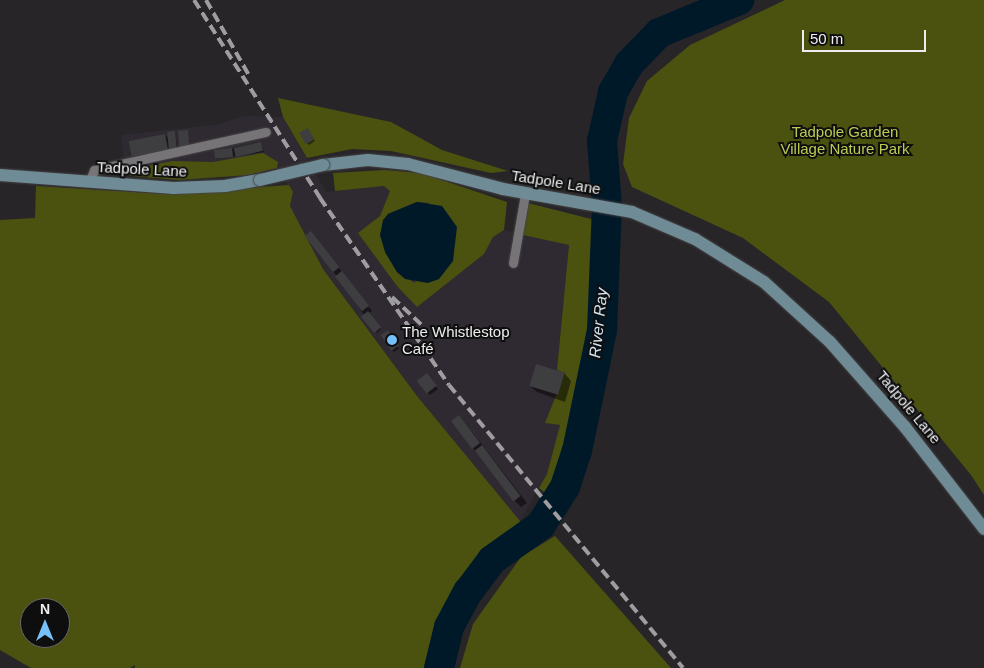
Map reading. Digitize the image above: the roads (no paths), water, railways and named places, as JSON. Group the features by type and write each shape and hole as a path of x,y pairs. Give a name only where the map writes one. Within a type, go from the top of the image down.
{"street":[{"name":"Tadpole Lane","path":"0,175 191,188 260,180 323,165 368,160 408,164 525,194 643,215 718,251 787,301 830,342 892,413 984,529"}],"lane":[{"path":"89,182 94,170 266,132"},
{"path":"513,263 525,194"}],"water":[{"path":"417,202 442,206 457,227 453,261 439,279 428,283 405,279 397,272 385,252 380,235 383,220 388,214"}],"waterway":[{"name":"River Ray","path":"439,668 449,627 468,592 492,560 541,525 565,487 577,451 602,330 607,207 602,141 613,92 629,64 659,33 739,0"}],"railway":[{"path":"194,0 320,198 449,385 683,668"},
{"path":"206,0 250,77"},
{"path":"392,297 424,327"}],"place":[{"name":"The Whistlestop Café","path":"392,340"}],"park label":[{"name":"Tadpole Garden Village Nature Park","path":"845,140"}]}
